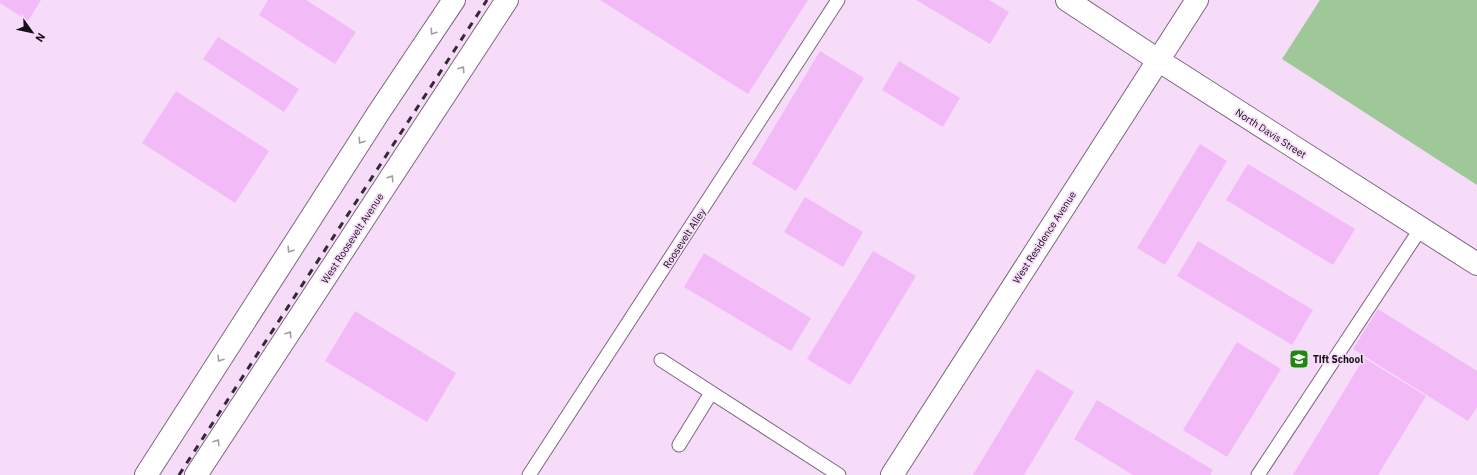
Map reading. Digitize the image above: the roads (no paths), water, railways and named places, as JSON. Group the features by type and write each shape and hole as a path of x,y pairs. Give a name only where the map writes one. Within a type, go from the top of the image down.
{"street":[{"path":"146,475 379,112 454,0"},
{"name":"West Roosevelt Avenue","path":"196,475 507,0"},
{"name":"North Davis Street","path":"1067,0 1477,264"},
{"name":"West Residence Avenue","path":"892,475 1197,0"}],"lane":[{"name":"Roosevelt Alley","path":"530,475 838,0"},
{"path":"1258,475 1421,228"},
{"path":"661,360 839,475"},
{"path":"679,445 711,392"}],"railway":[{"path":"179,475 487,0"}],"place":[{"name":"Tift School","path":"1299,359"}]}
